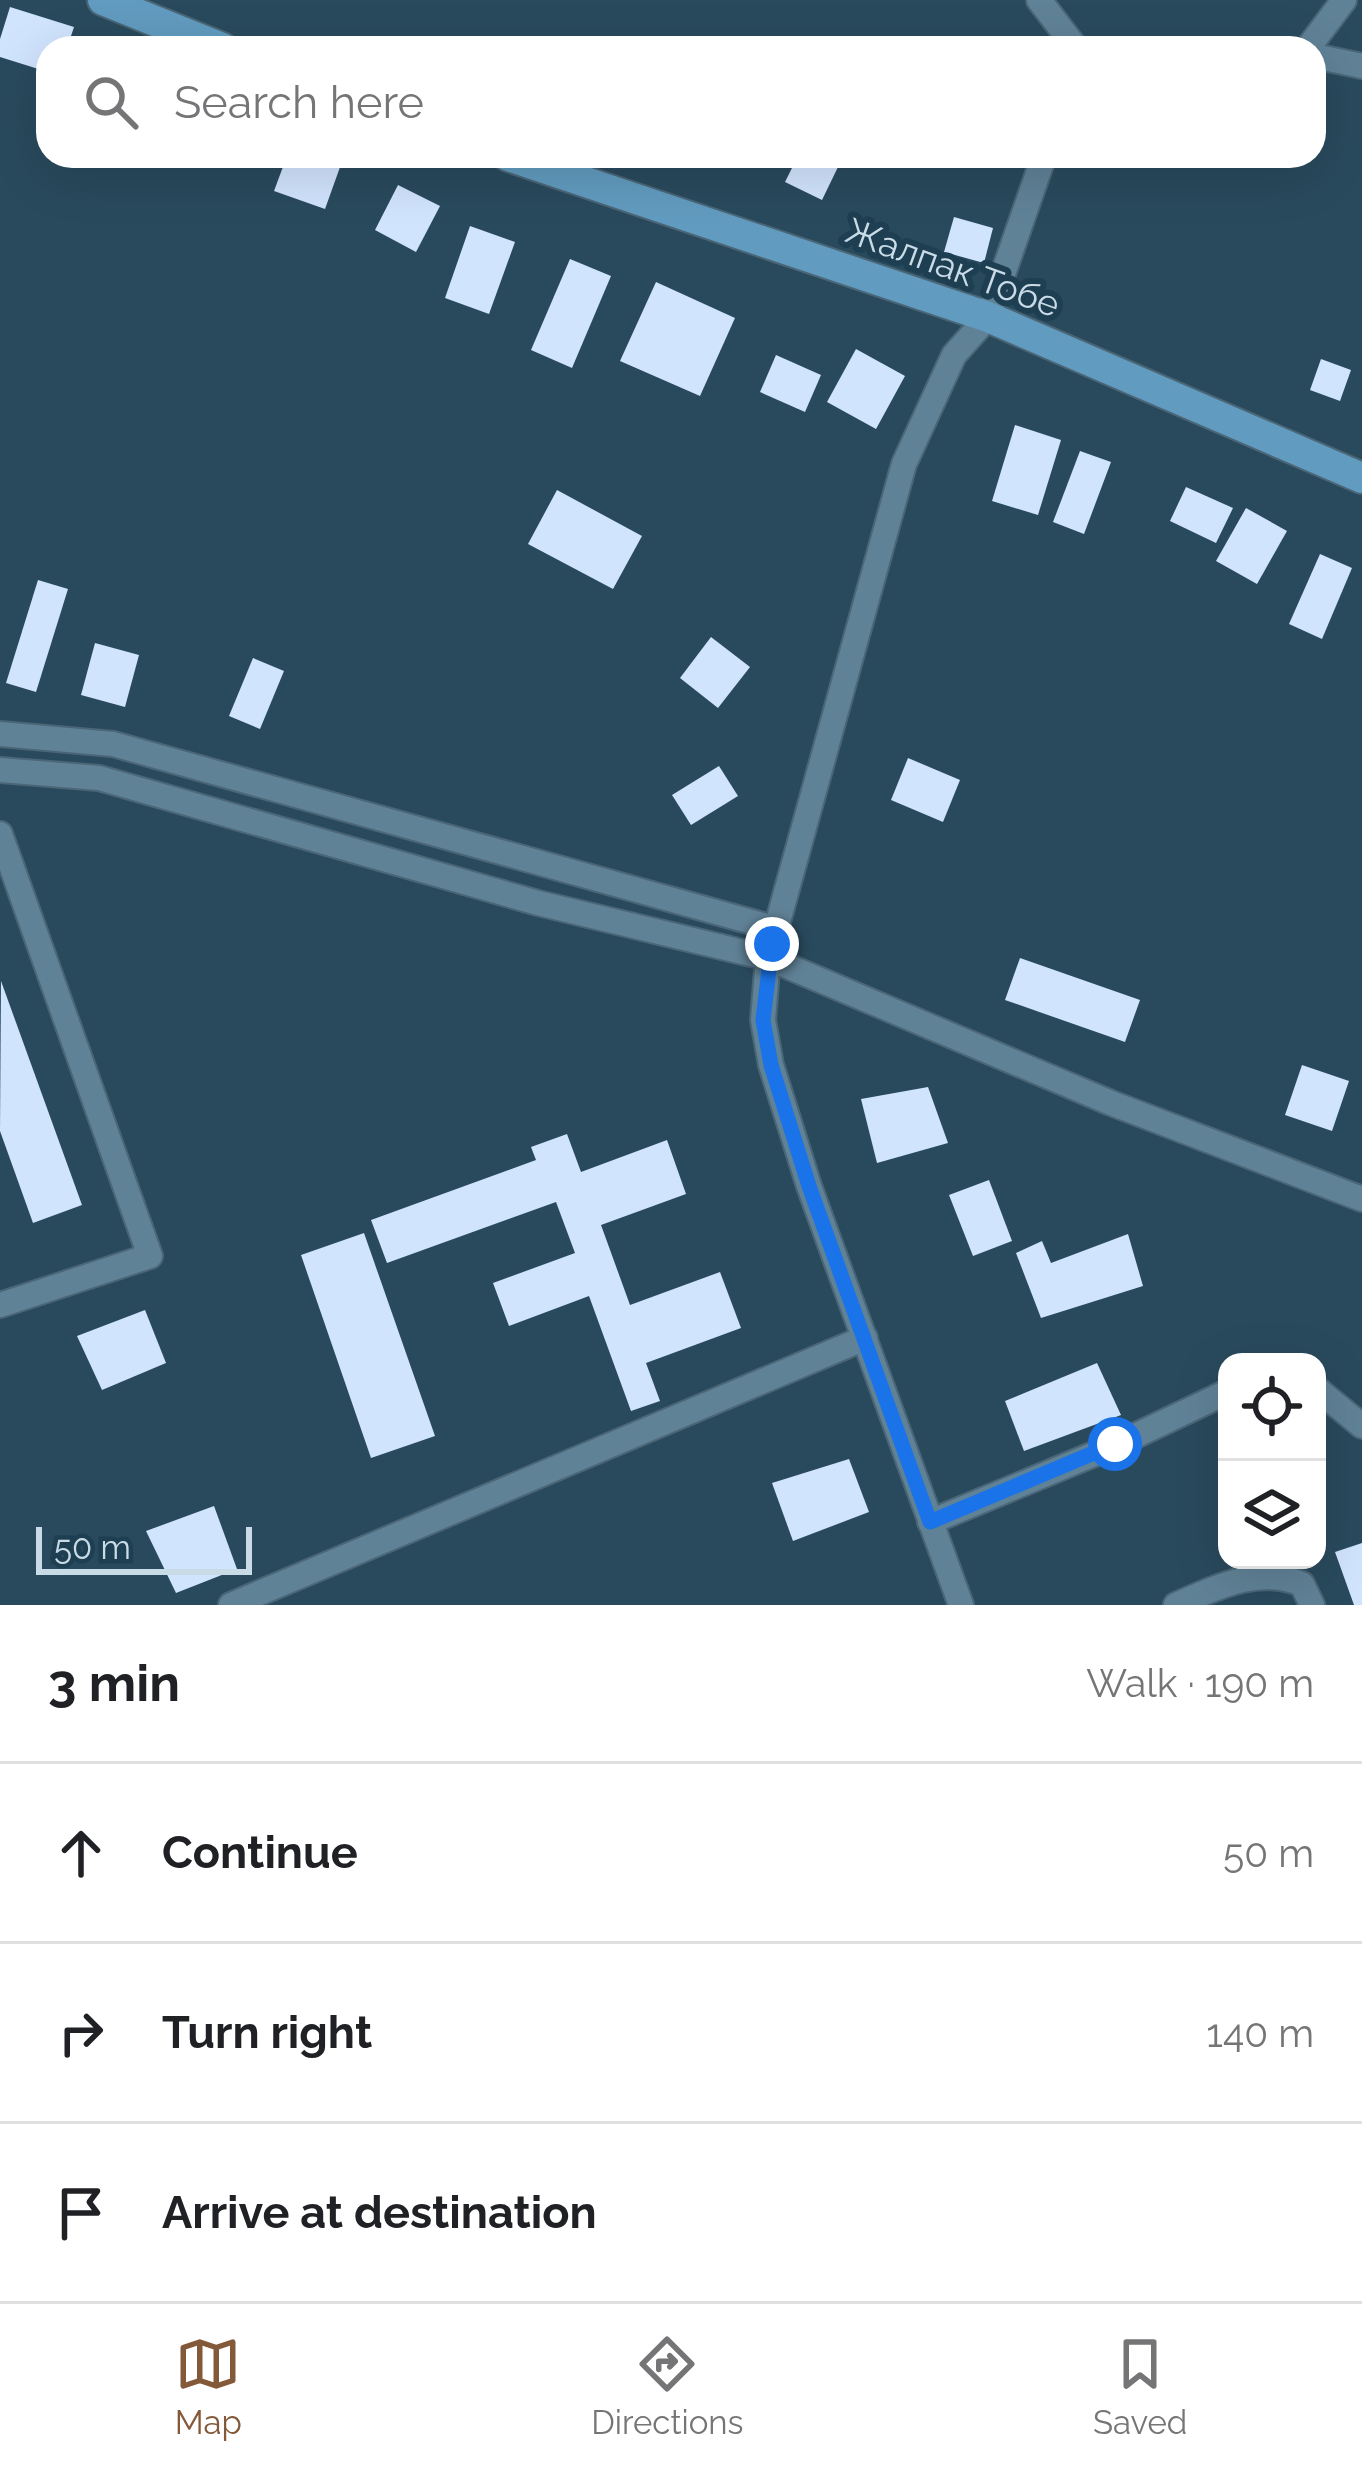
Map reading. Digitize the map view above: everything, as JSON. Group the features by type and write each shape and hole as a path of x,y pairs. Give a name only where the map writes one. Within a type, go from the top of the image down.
{"main road":[{"path":"104,0 192,36"},
{"name":"Жалпак Тобе","path":"544,168 988,316 1362,478"}],"street":[{"path":"1039,0 1067,36"},
{"path":"1317,36 1344,0"},
{"path":"1326,58 1362,66"},
{"path":"961,1605 809,1186 771,1065 763,1020 768,958 904,464 954,355 988,316 1040,168"},
{"path":"0,734 113,744 777,928"},
{"path":"0,770 99,778 538,902 768,958 1111,1103 1362,1199"},
{"path":"0,834 150,1256 0,1305"},
{"path":"231,1605 865,1338"},
{"path":"930,1522 1218,1396"},
{"path":"1326,1396 1362,1426"},
{"path":"1176,1605 1225,1583 1277,1574 1302,1585 1312,1605"}],"building":[{"path":"10,7 74,27 71,36 36,36 36,68 0,57"},
{"path":"283,168 340,168 325,209 274,191"},
{"path":"792,168 838,168 822,200 785,182"},
{"path":"398,185 440,206 416,252 375,230"},
{"path":"954,217 993,228 984,263 944,252"},
{"path":"470,226 515,242 489,314 445,298"},
{"path":"570,259 611,276 572,368 531,350"},
{"path":"656,282 735,318 700,396 620,361"},
{"path":"856,349 905,376 876,429 827,402"},
{"path":"776,355 821,375 805,412 760,392"},
{"path":"1321,359 1351,370 1340,401 1310,390"},
{"path":"1015,425 1061,440 1038,515 992,501"},
{"path":"1080,451 1111,462 1084,534 1053,522"},
{"path":"1186,487 1233,508 1216,543 1170,521"},
{"path":"557,490 642,536 613,589 528,544"},
{"path":"1246,508 1287,531 1257,584 1216,561"},
{"path":"1320,554 1352,568 1322,639 1289,624"},
{"path":"38,580 68,589 36,692 6,683"},
{"path":"711,637 750,667 718,708 680,678"},
{"path":"95,643 139,655 125,707 81,695"},
{"path":"253,658 284,671 260,729 229,716"},
{"path":"908,758 960,780 943,822 891,800"},
{"path":"719,766 738,796 691,825 672,795"},
{"path":"1020,958 1140,1000 1125,1042 1005,1000"},
{"path":"1,981 82,1205 33,1223 0,1131"},
{"path":"1302,1065 1349,1081 1332,1131 1285,1115"},
{"path":"928,1087 948,1143 877,1163 861,1099"},
{"path":"567,1134 581,1172 667,1140 686,1194 601,1225 630,1305 720,1272 741,1328 646,1363 660,1401 631,1411 589,1296 509,1326 493,1283 575,1253 556,1202 387,1263 371,1220 536,1160 531,1147"},
{"path":"989,1180 1012,1241 973,1256 949,1195"},
{"path":"364,1233 435,1436 371,1458 301,1255"},
{"path":"1128,1234 1143,1286 1041,1318 1016,1253 1042,1241 1051,1263"},
{"path":"145,1310 166,1363 102,1390 77,1336"},
{"path":"1097,1363 1121,1415 1024,1451 1005,1401"},
{"path":"849,1459 869,1512 793,1541 772,1483"},
{"path":"214,1506 237,1569 176,1593 146,1531"},
{"path":"1362,1543 1362,1605 1354,1605 1335,1552"}],"route":[{"path":"772,944 763,1020 771,1065 809,1186 930,1522 1115,1444"}]}
